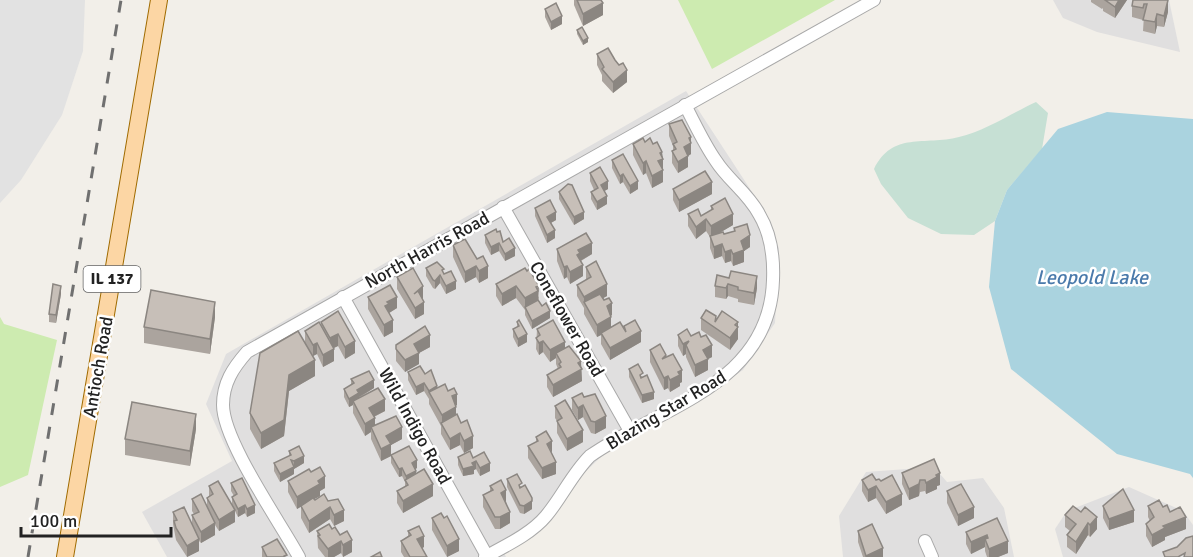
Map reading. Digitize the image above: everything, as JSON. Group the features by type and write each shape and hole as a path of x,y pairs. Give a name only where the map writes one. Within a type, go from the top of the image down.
{"main road":[{"name":"Antioch Road","path":"64,557 159,0"}],"street":[{"name":"North Harris Road","path":"299,557 232,436 223,406 226,383 247,352 807,35 874,0"},
{"name":"Blazing Star Road","path":"486,556 536,527 547,516 579,468 590,456 630,431 702,393 728,375 757,340 771,307 774,266 767,232 750,200 716,162 685,105"},
{"name":"Coneflower Road","path":"503,207 630,431"},
{"name":"Wild Indigo Road","path":"343,297 486,556"},
{"path":"925,541 932,557"}],"shaded area":[{"path":"0,0 85,0 83,51 62,115 21,180 0,203"},
{"path":"1053,0 1169,0 1180,52 1097,32 1063,18"},
{"path":"686,91 754,195 779,248 775,323 743,370 695,403 604,454 580,477 549,523 504,553 506,557 167,557 142,512 232,461 206,404 226,354"},
{"path":"934,467 947,482 983,478 1004,508 1014,557 843,557 839,516 866,472"},
{"path":"1129,487 1183,511 1193,525 1193,557 1063,557 1055,529 1067,511"}],"green space":[{"path":"678,0 835,0 712,69"},
{"path":"1036,102 1048,113 1042,149 1007,190 995,221 974,235 941,234 908,218 881,184 874,169 890,149 910,142 946,139 969,134"},
{"path":"0,317 4,324 57,340 28,475 0,487"}],"water":[{"name":"Leopold Lake","path":"1107,112 1193,119 1193,478 1190,474 1117,454 1011,369 989,287 995,221 1007,190 1058,129"}],"building":[{"path":"577,0 601,0 603,3 583,14"},
{"path":"1105,0 1119,0 1115,7"},
{"path":"1133,0 1168,0 1164,16 1157,14 1155,22 1143,20 1147,4 1144,4 1143,8 1132,6"},
{"path":"556,3 562,16 551,22 545,9"},
{"path":"582,27 588,38 583,41 577,30"},
{"path":"608,48 619,65 623,63 627,70 613,82 602,69 604,67 597,54"},
{"path":"682,120 691,137 689,138 691,143 684,147 688,156 678,162 672,151 676,149 673,144 677,142 669,124"},
{"path":"643,138 645,142 650,138 653,144 657,142 662,152 660,153 663,159 658,161 663,170 652,176 646,161 643,163 633,144"},
{"path":"623,154 638,181 630,186 623,174 620,176 612,160"},
{"path":"600,167 608,181 601,185 607,196 597,202 591,192 598,188 590,173"},
{"path":"705,171 712,182 679,200 673,189"},
{"path":"568,184 572,185 584,212 574,217 559,192"},
{"path":"725,198 733,214 711,226 706,219 696,227 688,214 698,209 701,216 713,209 711,206"},
{"path":"550,200 556,212 547,217 555,230 547,235 535,208"},
{"path":"747,224 750,235 741,241 744,250 733,254 731,250 725,252 722,244 714,247 710,236 735,231 734,228"},
{"path":"496,229 497,232 500,231 503,242 509,238 515,248 505,254 499,243 491,247 485,235"},
{"path":"586,233 592,243 578,250 580,253 577,255 583,265 570,272 567,266 564,267 557,249"},
{"path":"465,239 477,259 483,256 488,266 479,271 476,266 465,272 453,245"},
{"path":"596,261 607,284 584,297 577,285 591,277 586,267"},
{"path":"437,262 444,269 442,270 444,274 451,271 456,281 446,286 440,275 435,281 433,280 426,268"},
{"path":"413,268 423,286 414,294 418,291 424,302 415,308 397,277"},
{"path":"525,268 527,271 529,269 539,286 536,287 538,291 525,298 516,286 502,294 496,284"},
{"path":"731,271 757,276 754,293 738,290 738,287 728,284 726,288 715,286 717,275 729,278"},
{"path":"53,284 61,286 56,315 49,314"},
{"path":"390,285 397,297 387,302 389,304 385,306 393,320 384,325 368,297"},
{"path":"151,290 215,302 210,339 144,327"},
{"path":"600,294 604,300 609,298 612,303 607,306 611,317 597,325 584,302"},
{"path":"538,300 542,306 546,303 550,311 532,321 525,307"},
{"path":"706,310 716,316 715,322 722,311 738,322 735,325 738,327 730,338 701,318"},
{"path":"338,311 355,341 345,347 338,334 330,338 321,322"},
{"path":"519,320 527,334 518,339 513,329 519,326 517,322"},
{"path":"553,320 565,342 550,350 543,341 539,343 536,338 540,335 537,329"},
{"path":"635,320 641,331 610,348 601,333 620,322 626,332 624,326"},
{"path":"319,322 334,349 323,355 317,343 313,345 305,331"},
{"path":"425,326 430,335 414,344 419,353 405,360 396,349 396,345"},
{"path":"687,329 691,336 699,332 701,337 706,335 712,345 703,350 708,359 695,365 686,345 689,341 683,344 678,335"},
{"path":"298,331 315,360 289,375 284,420 261,433 250,413 260,353"},
{"path":"660,344 666,355 662,359 673,354 682,370 678,372 680,375 670,380 668,376 664,378 650,350"},
{"path":"569,346 581,361 578,363 582,369 553,385 547,375 561,367 556,353"},
{"path":"638,364 643,373 640,375 641,378 647,375 654,392 642,395 629,369"},
{"path":"420,366 425,374 431,370 437,386 429,391 424,383 416,387 408,372"},
{"path":"369,371 374,380 357,390 359,393 349,399 344,389 354,383 351,379"},
{"path":"445,384 448,391 454,388 457,394 452,396 456,407 442,415 429,392"},
{"path":"378,388 385,399 369,408 375,418 365,424 353,401"},
{"path":"582,393 584,397 595,394 606,416 595,422 591,421 583,405 578,408 572,398"},
{"path":"565,400 583,430 567,439 557,421 562,418 555,406"},
{"path":"132,402 196,414 190,451 125,439"},
{"path":"457,414 461,423 467,420 473,436 464,441 460,433 450,439 441,423"},
{"path":"396,416 402,427 386,436 391,444 381,449 371,427"},
{"path":"546,431 552,441 547,444 556,462 542,468 528,446 538,441 536,437"},
{"path":"299,446 304,456 294,461 291,460 294,467 280,474 274,463 291,455 289,451"},
{"path":"409,446 417,460 412,463 416,471 406,476 391,455"},
{"path":"470,451 473,458 484,452 490,463 480,468 476,461 472,463 474,466 463,469 458,457"},
{"path":"934,459 940,473 936,475 937,477 926,483 925,480 920,480 919,484 909,489 902,473"},
{"path":"320,467 325,476 318,481 320,484 297,497 288,481 309,469 311,472"},
{"path":"424,469 433,484 403,501 397,491 408,485 405,480"},
{"path":"517,474 522,483 519,485 520,488 525,485 532,498 532,501 524,506 520,505 507,479"},
{"path":"872,474 876,480 881,481 892,475 902,494 886,502 876,486 868,490 862,480"},
{"path":"242,478 255,505 247,509 245,505 238,509 232,497 237,494 231,483"},
{"path":"501,480 506,490 501,493 510,512 495,517 483,495 493,490 490,486"},
{"path":"218,481 235,510 219,520 207,498 213,494 209,486"},
{"path":"961,484 974,507 958,515 947,491"},
{"path":"1123,489 1134,510 1109,519 1103,506"},
{"path":"201,494 215,523 201,532 192,515 199,512 192,499"},
{"path":"324,494 328,501 338,499 344,510 334,515 330,507 309,521 301,506"},
{"path":"1159,500 1163,507 1167,505 1170,512 1180,507 1186,517 1163,526 1165,528 1152,535 1146,524 1154,517 1148,506"},
{"path":"1073,506 1081,512 1085,507 1097,517 1090,525 1088,523 1076,542 1067,535 1076,524 1065,515"},
{"path":"184,507 199,539 187,546 176,528 174,521 177,520 173,512"},
{"path":"441,513 444,518 447,516 459,539 447,546 432,518"},
{"path":"997,518 1008,541 989,549 985,539 988,538 987,535 971,542 966,532"},
{"path":"329,524 332,529 335,527 340,535 347,531 352,540 343,545 341,541 328,549 317,531"},
{"path":"872,524 883,548 866,556 858,531"},
{"path":"419,526 424,536 417,539 427,557 410,557 401,541 411,535 408,531"},
{"path":"1193,536 1193,557 1184,557 1185,553 1178,557 1165,557 1163,552 1177,547 1186,538"},
{"path":"277,539 287,555 267,557 262,547"},
{"path":"380,552 382,557 371,557"}],"railway":[{"path":"28,557 121,0"}]}
